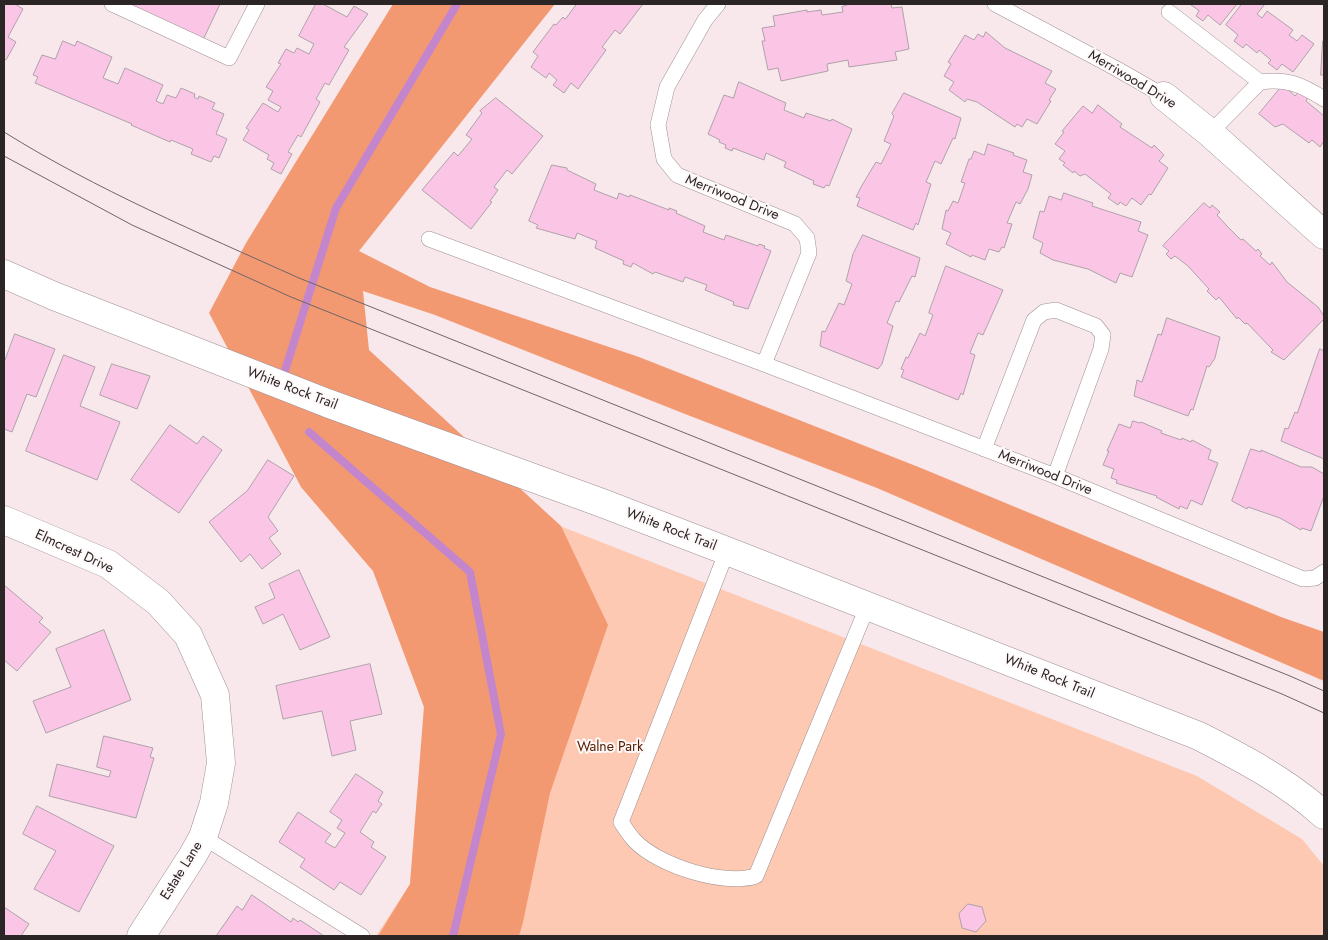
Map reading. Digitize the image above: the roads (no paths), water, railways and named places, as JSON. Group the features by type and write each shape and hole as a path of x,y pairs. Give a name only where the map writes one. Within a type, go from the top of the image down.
{"street":[{"name":"Merriwood Drive","path":"1164,96 1210,133 1324,235"},
{"name":"White Rock Trail","path":"4,274 54,296 327,403 602,503 1199,736 1256,765 1284,783 1324,815"},
{"name":"Elmcrest Drive","path":"4,520 108,564 158,602 188,635 214,695 221,763 214,803"},
{"name":"Estate Lane","path":"141,936 203,837 214,803"}],"lane":[{"path":"112,4 229,58 256,4"},
{"name":"Merriwood Drive","path":"718,4 705,20 667,87 658,125 664,159 677,176 795,224 807,238 809,253 764,364"},
{"name":"Merriwood Drive","path":"995,4 1118,69 1164,96"},
{"path":"1169,12 1260,82"},
{"path":"1210,133 1260,82 1272,80 1292,82 1308,88 1324,99"},
{"name":"Merriwood Drive","path":"429,239 764,364 1055,476 1304,579 1315,578 1324,572"},
{"path":"984,449 1034,320 1044,312 1056,310 1096,326 1103,336 1101,349 1055,476"},
{"path":"727,551 621,822 635,841 656,856 680,868 704,875 729,879 756,876 868,606"},
{"path":"203,837 362,936"}],"waterway":[{"path":"283,377 336,208 457,4"},
{"path":"309,432 470,572 501,734 453,936"}],"tram line":[{"path":"4,132 112,192 299,278 1324,691"},
{"path":"4,156 132,225 291,297 1282,694 1324,713"}],"park label":[{"name":"Walne Park","path":"610,748"}]}
